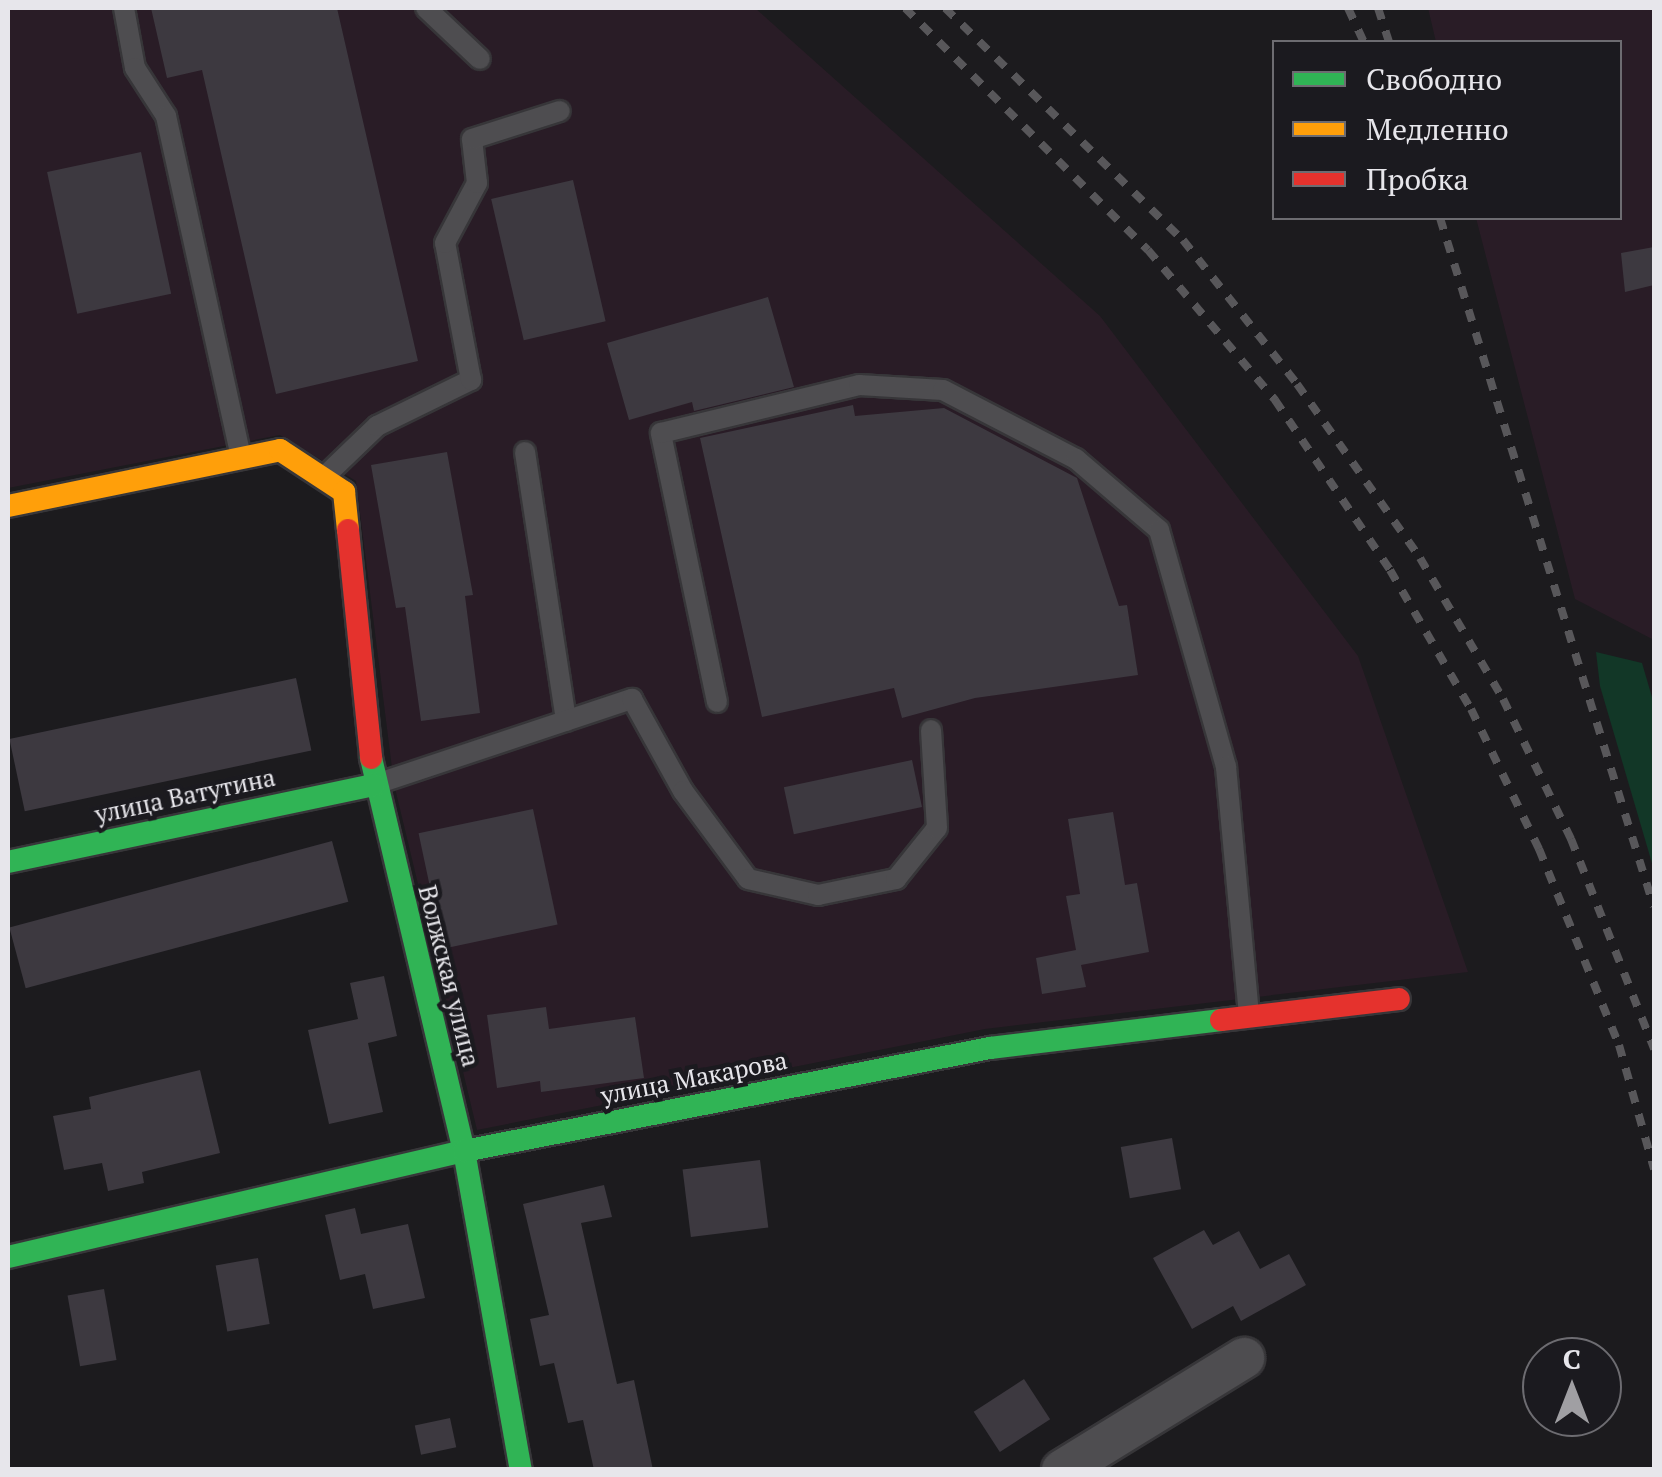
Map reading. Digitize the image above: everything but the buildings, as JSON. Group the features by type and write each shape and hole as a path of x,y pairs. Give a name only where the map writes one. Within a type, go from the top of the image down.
{"street":[{"path":"8,506 280,450 323,478"},
{"name":"Волжская улица","path":"323,478 344,492 374,785 464,1151 521,1470"},
{"name":"улица Ватутина","path":"8,862 374,785"},
{"name":"улица Макарова","path":"8,1257 464,1151 990,1048 1399,1000"},
{"path":"1062,1470 1244,1358"}],"lane":[{"path":"124,8 136,68 166,116 241,458"},
{"path":"426,8 480,60"},
{"path":"323,478 377,426 472,380 445,243 477,183 472,139 560,111"},
{"path":"717,702 661,433 860,384 942,390 1076,459 1159,530 1226,766 1249,1017"},
{"path":"524,452 566,722"},
{"path":"374,785 632,700 683,791 748,880 818,895 896,879 937,828 932,730"}],"shaded area":[{"path":"8,8 755,8 1100,316 1358,656 1468,972 985,1029 477,1130 394,784 356,481 280,435 8,488"},
{"path":"1428,8 1654,8 1654,640 1575,599 1477,220 1622,220 1622,40 1436,40"}],"green space":[{"path":"1596,652 1642,663 1654,704 1654,870 1600,686"}],"railway":[{"path":"905,8 1148,250 1275,400 1390,570 1471,709 1539,849 1619,1045 1654,1169"},
{"path":"945,8 1183,240 1297,384 1420,558 1503,699 1571,839 1654,1049"},
{"path":"1348,8 1363,40"},
{"path":"1378,8 1388,40"},
{"path":"1441,220 1654,907"}],"traffic: fast":[{"path":"371,758 464,1151 521,1470"},
{"path":"8,862 374,785"},
{"path":"8,1257 464,1151 990,1048 1221,1020"}],"traffic: slow":[{"path":"8,506 280,450 344,492 348,530"}],"traffic: jam":[{"path":"348,530 371,758"},
{"path":"1221,1020 1399,999"}]}
